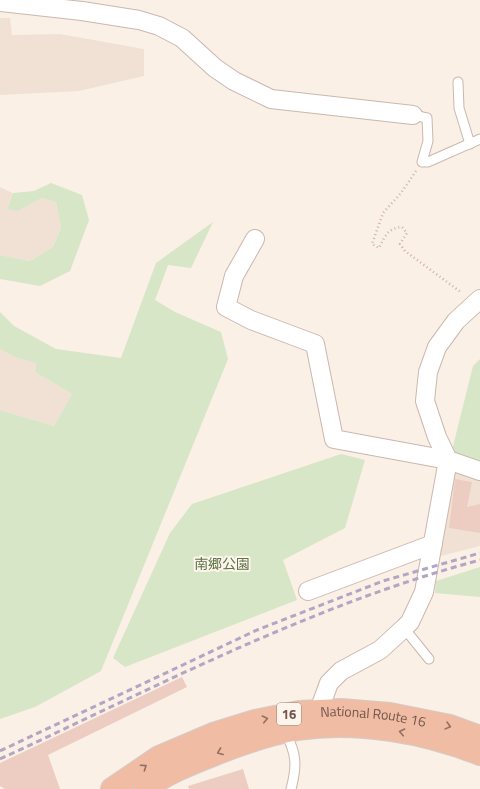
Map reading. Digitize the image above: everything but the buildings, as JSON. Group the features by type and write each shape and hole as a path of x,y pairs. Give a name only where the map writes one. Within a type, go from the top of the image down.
{"highway":[{"name":"National Route 16","path":"145,789 195,762 243,743 298,729 341,710 390,714 450,726 480,737"},
{"name":"National Route 16","path":"112,789 159,757 213,734 255,721 299,712 320,720 356,727 395,730 434,739 480,754"}],"street":[{"path":"0,2 82,11 138,20 159,26 182,38 215,68 234,81 271,99 413,115"},
{"path":"256,239 234,276 226,307 251,320 315,344 334,439 448,460 480,470"},
{"path":"320,720 325,692 329,683 341,671 380,650 404,628 410,622 424,592 448,460 437,437 425,401 428,372 437,347 456,321 478,301"},
{"path":"308,591 433,544"}],"lane":[{"path":"458,82 459,108 470,144"},
{"path":"413,115 427,118 428,141 422,162 428,162 480,139"},
{"path":"404,628 429,659"},
{"path":"285,732 290,741 296,764 291,789"}],"path":[{"path":"422,162 401,193 383,213 372,244 379,248 386,233 394,227 402,227 407,233 400,244 406,252 478,301"}],"shaded area":[{"path":"0,18 10,18 12,35 60,34 144,49 144,76 79,91 0,95"},
{"path":"0,187 13,193 7,208 18,211 42,198 56,202 61,228 53,247 30,261 0,255"},
{"path":"0,349 14,357 36,363 35,372 72,394 54,426 0,410"},
{"path":"451,468 480,476 480,546 437,557"}],"green space":[{"path":"51,183 82,195 89,220 70,271 40,286 0,279 0,255 30,261 53,247 61,228 56,202 42,198 18,211 7,209 13,193 34,191"},
{"path":"213,222 191,268 168,265 155,300 175,312 221,332 228,359 101,671 35,707 0,719 0,410 54,426 72,394 35,372 36,363 14,357 0,349 0,312 14,326 56,349 121,358 156,263"},
{"path":"480,359 480,463 450,458 473,366"},
{"name":"南郷公園","path":"341,454 365,460 345,528 283,560 297,600 125,667 113,658 170,533 192,504"},
{"path":"480,567 480,597 435,593 436,581"}],"railway":[{"path":"0,751 257,630 383,581 480,553"},
{"path":"0,759 177,676 296,623 418,578 480,560"}]}
